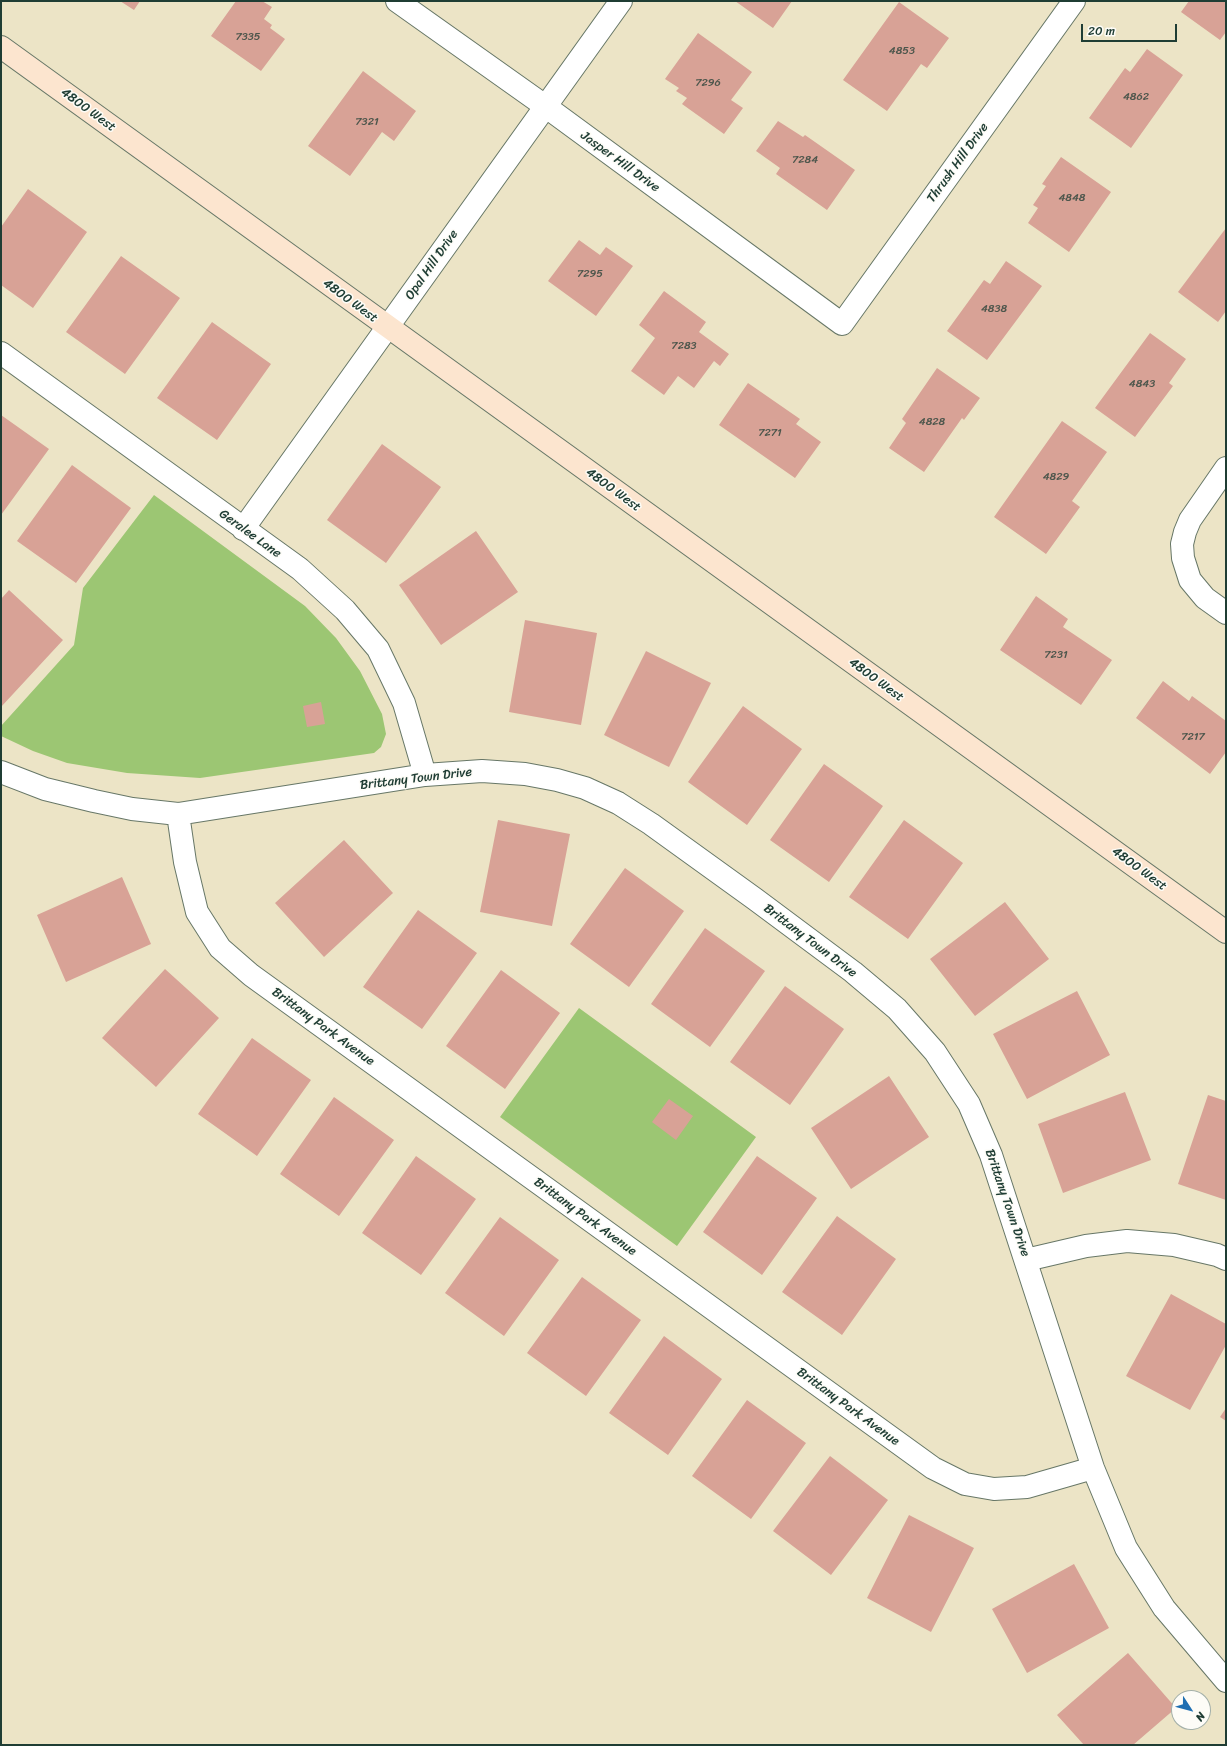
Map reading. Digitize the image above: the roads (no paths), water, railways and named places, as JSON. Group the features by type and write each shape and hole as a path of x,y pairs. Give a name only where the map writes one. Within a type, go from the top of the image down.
{"main road":[{"name":"4800 West","path":"1,47 1226,932"}],"street":[{"name":"Jasper Hill Drive","path":"397,1 545,106 842,324"},
{"name":"Opal Hill Drive","path":"243,529 621,1"},
{"name":"Thrush Hill Drive","path":"842,324 1074,1"},
{"name":"Geralee Lane","path":"1,352 300,569 345,610 378,649 404,703 425,775"},
{"path":"1226,468 1190,520 1182,544 1182,558 1190,580 1205,598 1226,613"},
{"name":"Brittany Town Drive","path":"1,772 45,788 94,801 132,809 178,814 425,775 482,771 525,774 556,780 585,788 618,803 651,824 854,972 897,1009 916,1030 935,1052 969,1104 991,1155 1093,1468 1126,1548 1164,1608 1226,1681"},
{"name":"Brittany Park Avenue","path":"178,814 185,862 197,912 220,948 241,966 933,1468 965,1484 994,1489 1027,1487 1093,1468"},
{"path":"1026,1260 1086,1246 1127,1241 1174,1245 1217,1255 1226,1259"}]}
